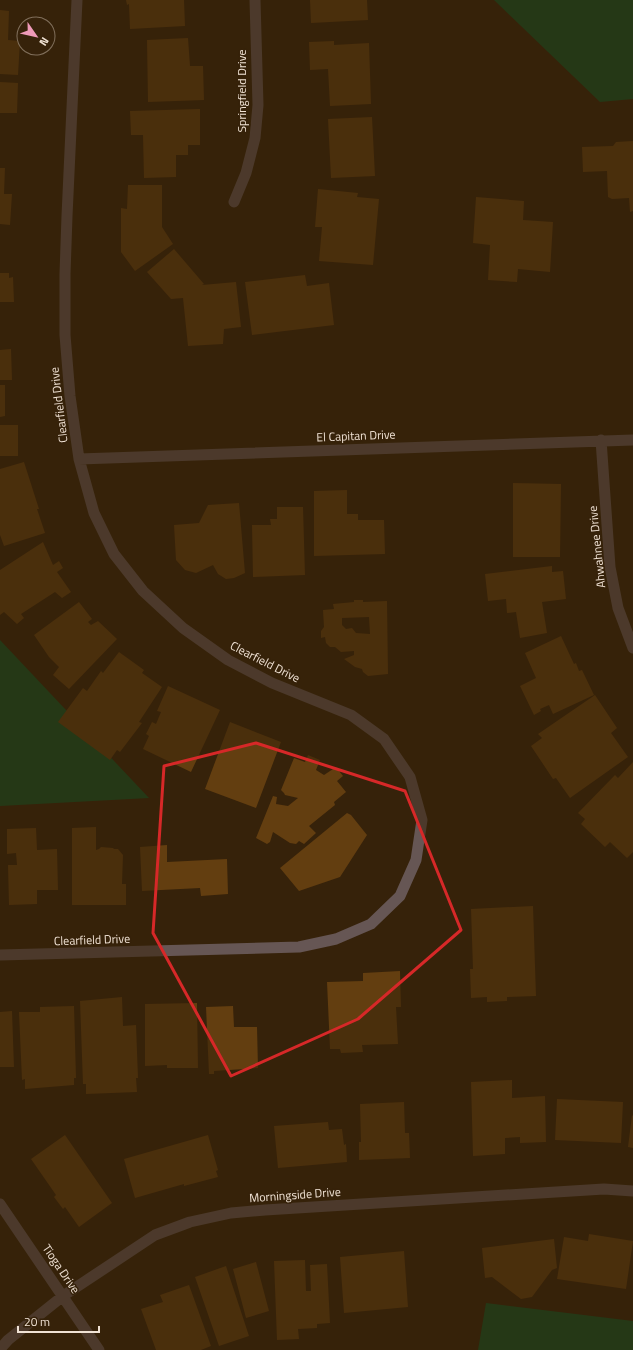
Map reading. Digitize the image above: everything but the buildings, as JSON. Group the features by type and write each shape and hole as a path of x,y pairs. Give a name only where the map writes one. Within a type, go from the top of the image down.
{"street":[{"name":"Clearfield Drive","path":"0,955 299,947 336,939 371,924 400,896 416,860 422,820 410,777 384,739 351,715 272,683 228,660 183,628 143,591 114,554 94,513 79,458 70,396 65,335 65,274 77,0"},
{"name":"Springfield Drive","path":"234,202 246,173 255,138 258,105 255,0"},
{"name":"Ahwahnee Drive","path":"601,440 610,567 618,608 633,648"},
{"name":"El Capitan Drive","path":"79,458 633,440"},
{"name":"Morningside Drive","path":"0,1349 8,1340 63,1296 155,1235 190,1222 231,1213 265,1210 604,1189 633,1191"},
{"name":"Tioga Drive","path":"0,1204 99,1350"}],"highlighted area":[{"path":"256,743 405,791 461,930 358,1019 231,1076 153,933 164,766"}],"green space":[{"path":"494,0 633,0 633,99 600,102"},
{"path":"0,640 149,798 0,806"},
{"path":"486,1303 633,1321 633,1350 478,1350"}]}
